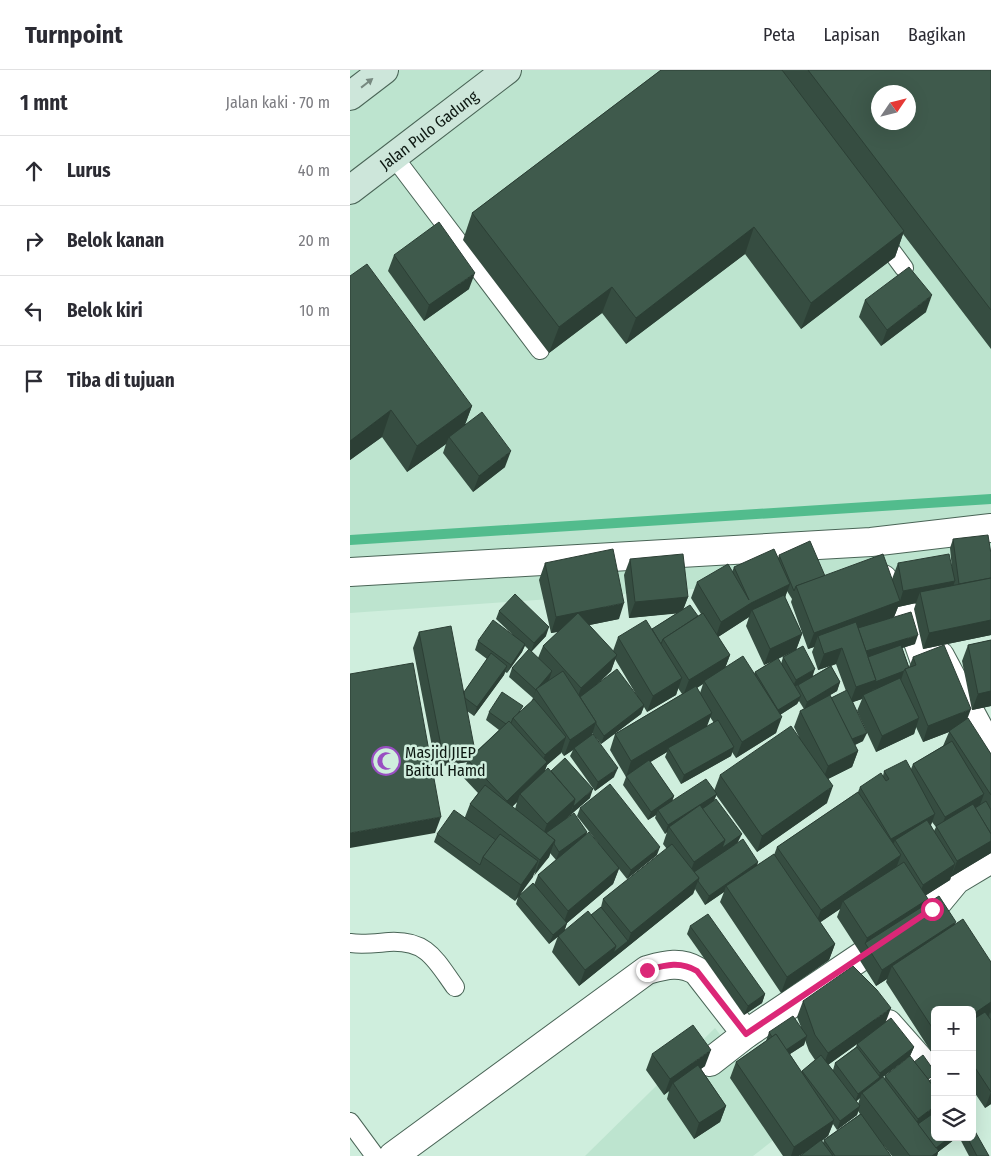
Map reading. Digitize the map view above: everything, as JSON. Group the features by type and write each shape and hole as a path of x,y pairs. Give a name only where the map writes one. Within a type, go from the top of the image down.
{"street":[{"path":"350,96 384,70"},
{"name":"Jalan Pulo Gadung","path":"350,190 507,70"},
{"path":"350,572 871,542 991,528"},
{"path":"871,542 896,617 910,616 924,659 940,656 991,751"},
{"path":"710,1062 746,1034 857,986 932,909 956,880 991,859"},
{"path":"392,1156 647,970 665,965 686,965 697,971 746,1034"},
{"path":"857,986 931,1073"}],"lane":[{"path":"394,157 540,350"},
{"path":"869,221 904,268"},
{"path":"350,943 406,942 417,945 428,952 438,963 455,987"},
{"path":"350,1122 375,1156"}],"shaded area":[{"path":"350,70 991,70 991,568 350,613"},
{"path":"715,1028 790,1127 753,1156 585,1156"}],"building":[{"path":"661,70 782,70 904,231 811,303 754,227 636,318 612,287 559,327 472,213"},
{"path":"808,70 991,70 991,310"},
{"path":"439,222 475,273 429,305 394,255"},
{"path":"367,264 472,406 417,446 391,410 350,441 350,276"},
{"path":"909,267 932,295 887,330 865,300"},
{"path":"482,412 511,451 479,476 449,437"},
{"path":"988,535 991,554 991,578 959,584 953,539"},
{"path":"810,541 825,576 796,586 794,591 779,555"},
{"path":"613,549 624,603 556,617 545,563"},
{"path":"774,549 790,584 751,603 721,622 697,582 728,564 749,600 734,567"},
{"path":"683,554 688,597 635,602 630,559"},
{"path":"883,554 900,601 814,633 796,586"},
{"path":"949,554 955,581 903,591 898,563"},
{"path":"991,578 991,620 929,633 920,592"},
{"path":"515,594 549,627 534,643 499,611"},
{"path":"784,595 802,634 770,649 752,610"},
{"path":"690,605 698,616 663,639 661,644 652,629"},
{"path":"911,612 918,635 866,651 858,628"},
{"path":"578,613 617,655 581,688 543,646"},
{"path":"703,613 730,655 689,680 663,639"},
{"path":"493,620 525,644 511,665 478,641"},
{"path":"646,620 682,678 653,696 618,637"},
{"path":"856,622 876,680 856,687 842,648 824,654 818,636"},
{"path":"451,626 474,746 442,751 419,632"},
{"path":"991,640 991,691 978,694 968,645"},
{"path":"901,645 909,668 875,682 876,680 868,657"},
{"path":"944,645 971,709 928,726 905,669 916,665 913,657"},
{"path":"803,646 815,669 796,680 783,657"},
{"path":"529,649 552,671 536,690 512,668"},
{"path":"491,653 507,666 477,707 465,698 464,692"},
{"path":"743,656 782,717 742,742 704,681"},
{"path":"778,658 801,696 778,710 755,672"},
{"name":"Masjid JIEP Baitul Hamd","path":"413,663 441,817 350,833 350,674"},
{"path":"831,666 840,682 807,702 798,685"},
{"path":"617,669 644,705 604,736 580,697"},
{"path":"563,671 596,722 570,740 536,689"},
{"path":"900,678 919,718 882,736 863,695"},
{"path":"696,686 712,713 631,761 615,734"},
{"path":"847,690 867,733 852,739 831,698"},
{"path":"502,692 523,706 511,723 509,721 506,724 489,712"},
{"path":"830,695 858,751 828,766 800,711"},
{"path":"534,699 566,737 545,755 513,718"},
{"path":"968,718 991,754 991,795 949,731"},
{"path":"718,720 734,747 684,775 668,748"},
{"path":"509,721 547,762 507,801 468,760"},
{"path":"791,726 833,786 762,836 720,775"},
{"path":"593,734 618,768 598,782 574,748"},
{"path":"952,741 984,794 945,817 913,764"},
{"path":"565,758 593,789 573,807 575,799 551,771"},
{"path":"649,760 674,796 651,812 626,776"},
{"path":"906,760 935,814 891,839 860,787 881,773 886,781 889,779 884,771"},
{"path":"548,768 575,799 547,824 520,794"},
{"path":"706,779 717,794 668,825 658,810"},
{"path":"610,784 660,847 631,870 580,808"},
{"path":"485,785 555,840 540,860 470,804"},
{"path":"858,792 901,855 821,910 777,847"},
{"path":"716,799 742,834 722,848 725,840 702,809"},
{"path":"986,801 991,810 991,834 975,808"},
{"path":"973,804 991,834 991,841 957,861 936,826"},
{"path":"700,805 725,840 694,862 669,827"},
{"path":"454,810 496,840 483,857 480,865 437,834"},
{"path":"574,813 587,832 559,852 554,844 555,840 546,833"},
{"path":"927,820 955,864 923,885 895,840"},
{"path":"589,832 619,868 568,911 538,875"},
{"path":"500,834 538,861 521,885 483,857"},
{"path":"743,839 758,862 709,896 694,872"},
{"path":"672,844 699,878 631,933 603,899"},
{"path":"774,854 835,944 787,977 726,886"},
{"path":"904,862 928,899 867,938 843,901"},
{"path":"533,883 567,923 553,935 519,896"},
{"path":"939,896 956,922 882,970 865,943"},
{"path":"601,907 628,941 613,953 616,946 591,915"},
{"path":"588,911 616,946 585,970 558,936"},
{"path":"708,914 765,994 748,1006 690,926"},
{"path":"963,919 991,962 991,1002 976,1012 976,1006 931,1006 931,1026 892,966"},
{"path":"853,966 877,990 891,1008 828,1053 815,1035 803,1001"},
{"path":"985,1012 991,1020 991,1092 976,1069 976,1018"},
{"path":"793,1016 807,1036 786,1050 776,1034 772,1037 769,1032"},
{"path":"891,1018 914,1047 880,1073 857,1044"},
{"path":"693,1025 711,1050 670,1079 652,1054"},
{"path":"776,1034 834,1120 794,1147 736,1062"},
{"path":"857,1047 880,1077 858,1094 835,1063"},
{"path":"821,1055 860,1106 840,1121 802,1071"},
{"path":"923,1055 931,1066 931,1077 928,1079 914,1062"},
{"path":"910,1056 931,1083 931,1109 918,1119 885,1076"},
{"path":"698,1065 726,1106 699,1123 673,1083"},
{"path":"883,1077 939,1151 932,1156 910,1156 862,1093"},
{"path":"861,1114 891,1156 835,1156 824,1140"},
{"path":"931,1115 931,1141 945,1141 936,1148 918,1124"},
{"path":"976,1133 989,1156 977,1156 969,1141 976,1141"},
{"path":"821,1140 833,1156 800,1156"}],"waterway":[{"path":"350,540 991,499"}],"place":[{"name":"Masjid JIEP Baitul Hamd","path":"386,761"}],"route":[{"path":"647,970 665,965 686,965 697,971 746,1034 932,909"}]}
